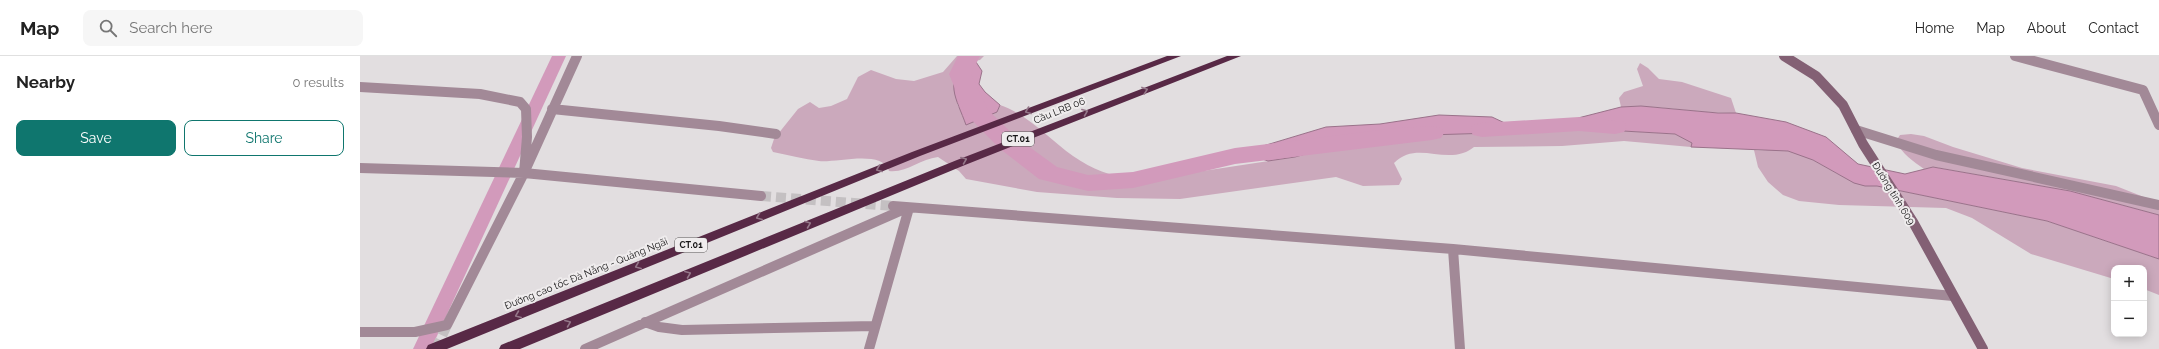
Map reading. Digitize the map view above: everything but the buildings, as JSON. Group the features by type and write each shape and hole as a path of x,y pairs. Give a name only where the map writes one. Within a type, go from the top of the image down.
{"highway":[{"name":"Cầu LRB 06","path":"916,154 1090,87 1176,56"},
{"name":"Cầu LRB 06","path":"506,349 928,175 1109,103 1236,56"},
{"name":"Đường cao tốc Đà Nẵng - Quảng Ngãi","path":"433,349 916,154"}],"main road":[{"name":"Đường tỉnh 609","path":"1784,56 1810,71 1843,105 1863,144 1914,222 1983,349"}],"street":[{"path":"360,332 415,332 447,325 577,56"},
{"path":"2015,56 2032,62 2143,90 2159,125"},
{"path":"360,87 480,94 520,102 526,109 527,137 520,173"},
{"path":"552,109 719,126 776,134"},
{"path":"1856,130 1936,155 2159,205"},
{"path":"360,168 496,171 761,196"},
{"path":"893,206 1453,249 1953,296"},
{"path":"585,349 909,208"},
{"path":"869,349 874,326 909,208"},
{"path":"1453,249 1460,349"},
{"path":"645,322 660,327 682,330 874,326"}],"shaded area":[{"path":"957,56 984,56 980,60 970,62 958,70 957,104 962,113 997,112 1000,105 1010,109 1030,121 1080,161 1102,171 1133,180 1111,185 1295,157 1364,137 1588,129 1675,134 1693,143 1691,147 1624,141 1562,146 1474,147 1464,153 1454,155 1419,153 1402,157 1394,163 1402,179 1399,185 1363,186 1336,177 1180,199 1117,198 1037,192 966,179 959,171 938,157 925,160 902,170 889,171 885,164 878,160 858,158 819,161 773,152 771,148 774,139 798,109 810,102 819,108 831,106 847,99 858,77 871,70 896,79 914,81 943,72"},
{"path":"972,61 976,62 982,71 979,84 985,92 1000,105 997,112 966,125 956,98 954,82 962,68"},
{"path":"1640,63 1648,68 1659,79 1682,82 1731,98 1736,113 1635,106 1621,107 1619,98 1624,92 1643,86 1637,69"},
{"path":"1641,106 1718,113 1736,113 1786,122 1826,137 1858,164 1905,174 1933,167 2070,191 2159,215 2159,259 2047,221 1877,186 1865,186 1854,183 1813,160 1788,151 1691,147 1692,143 1675,134 1588,129 1579,124 1578,118 1621,107"},
{"path":"1439,115 1492,117 1524,132 1364,137 1295,157 1268,161 1251,155 1253,149 1326,127 1380,124"},
{"path":"1911,134 1924,136 1953,147 2022,168 2116,186 2159,203 2159,215 2070,191 1934,167 1924,169 1905,154 1896,141 1900,135"},
{"path":"1754,150 1788,151 1800,154 1843,177 1865,185 1877,186 2047,221 2159,259 2159,295 2147,290 2147,265 2111,265 2111,278 2031,254 1972,218 1946,208 1839,205 1799,201 1783,195 1768,182 1758,167"}],"waterway":[{"path":"422,349 559,56"},
{"path":"969,56 960,74 977,113 1008,143 1048,173 1088,183 1133,180 1235,156 1432,133"},
{"path":"1482,130 1579,124 1615,127"}],"tunnel":[{"path":"761,196 893,206"},
{"path":"436,349 447,325"}]}
